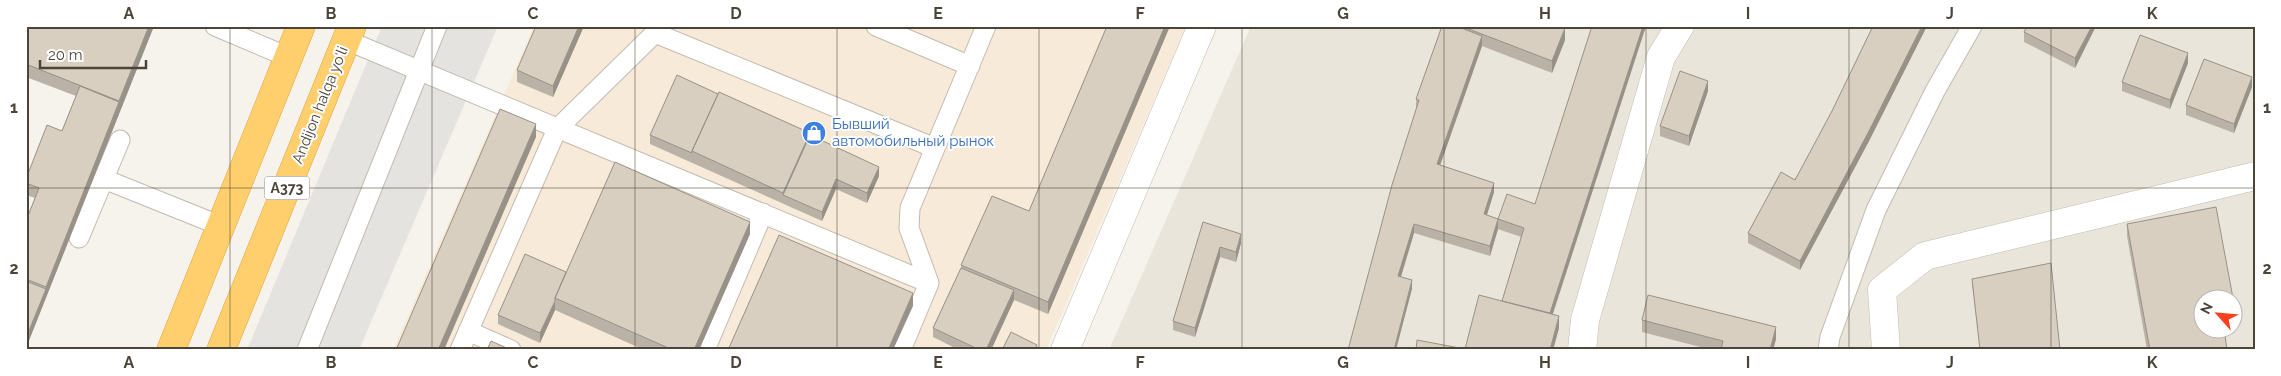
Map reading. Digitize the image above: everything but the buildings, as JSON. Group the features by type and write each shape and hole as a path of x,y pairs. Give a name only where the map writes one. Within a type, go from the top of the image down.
{"highway":[{"name":"A373","path":"171,350 301,26"},
{"name":"Andijon halqa yo‘li","path":"221,350 349,33"}],"street":[{"path":"1065,350 1202,26"},
{"path":"1582,350 1585,320 1661,58 1680,26"},
{"path":"1886,350 1882,290 1925,256 2255,176"}],"lane":[{"path":"215,26 288,57"},
{"path":"307,350 421,70 437,26"},
{"path":"876,26 970,66"},
{"path":"901,350 929,283 909,228 910,208 986,26"},
{"path":"1828,350 1830,337 1876,210 1935,91 1972,26"},
{"path":"460,350 557,128 656,30 935,148"},
{"path":"349,33 421,70 929,283"},
{"path":"79,238 120,140"},
{"path":"104,178 221,226"},
{"path":"705,350 763,213"},
{"path":"468,331 511,350"}],"shaded area":[{"path":"382,26 498,26 359,350 247,350"},
{"name":"Бывший автомобильный рынок","path":"534,26 1186,26 1046,350 393,350"},
{"path":"1251,26 2255,26 2255,350 1109,350"}],"place":[{"name":"Бывший автомобильный рынок","path":"814,133"}]}
